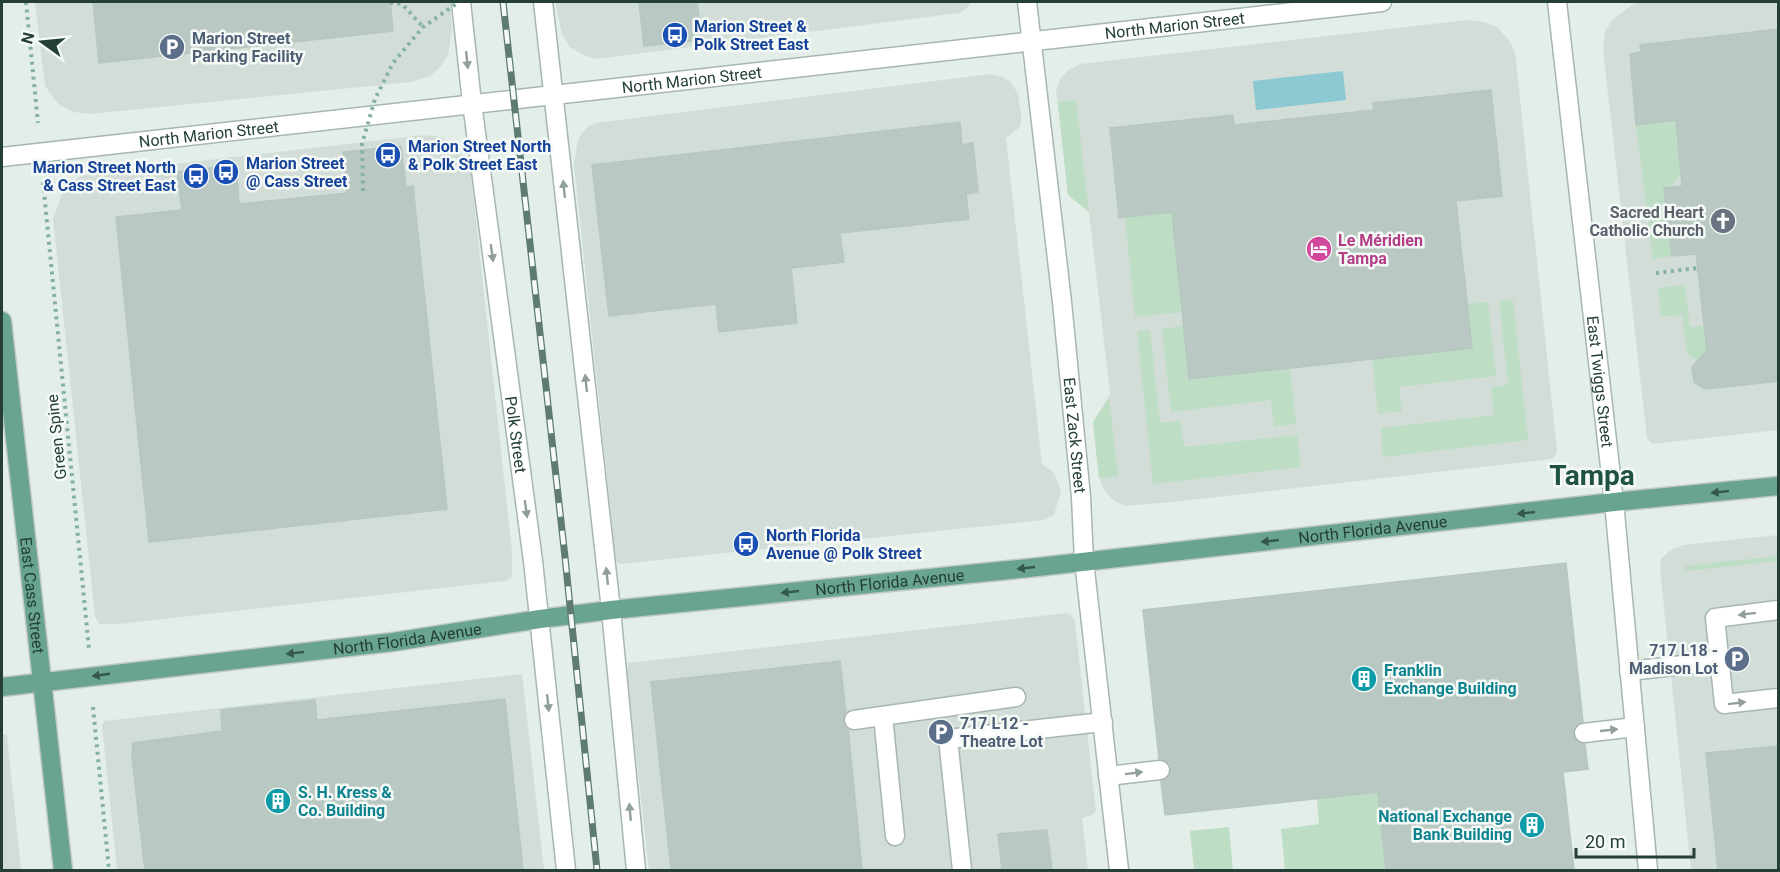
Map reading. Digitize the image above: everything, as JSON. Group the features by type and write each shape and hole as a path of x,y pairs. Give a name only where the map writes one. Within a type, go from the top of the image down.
{"main road":[{"name":"East Cass Street","path":"2,321 3,356 63,870"},
{"name":"North Florida Avenue","path":"2,687 393,642 540,618 1779,486"}],"street":[{"name":"Polk Street","path":"460,2 540,618 566,870"},
{"path":"543,2 611,610 636,870"},
{"name":"East Zack Street","path":"1027,2 1062,302 1081,497 1084,561 1119,870"},
{"name":"North Marion Street","path":"2,157 1382,2"},
{"name":"East Twiggs Street","path":"1557,2 1614,502 1648,870"},
{"path":"1779,610 1715,618 1724,704 1779,698"},
{"path":"1629,671 1720,661"},
{"path":"854,720 1016,698"},
{"path":"944,708 962,870"},
{"path":"883,716 895,836"},
{"path":"948,739 1102,722"},
{"path":"1584,733 1635,727"},
{"path":"1108,776 1160,770"}],"path":[{"name":"Green Spine","path":"26,2 86,608 95,737 109,870"},
{"path":"363,191 362,144 375,99 393,63 423,27 460,2"},
{"path":"390,3 402,4 423,27"},
{"path":"1656,273 1698,268"}],"shaded area":[{"path":"35,2 450,2 452,29 448,55 440,67 430,76 411,82 90,114 74,112 58,104 45,86"},
{"path":"555,2 972,2 959,13 596,59 570,47 562,34"},
{"path":"1636,2 1778,2 1778,430 1652,444 1647,438 1603,50 1605,32 1612,20"},
{"path":"1467,20 1484,22 1498,28 1515,51 1557,451 1555,457 1172,502 1125,506 1113,500 1104,490 1099,478 1093,422 1110,394 1089,212 1068,195 1056,90 1060,79 1068,70 1080,64"},
{"path":"991,74 1011,82 1018,94 1021,113 1021,126 1006,138 1042,464 1054,473 1061,491 1054,515 1044,520 620,564 616,561 574,165 578,139 586,128 595,123"},
{"path":"424,135 441,137 454,146 464,157 471,174 512,552 512,577 506,581 119,624 99,624 95,616 53,219 64,188 81,176 89,174"},
{"path":"1778,535 1778,870 1691,870 1660,569 1661,559 1669,551 1683,545"},
{"path":"1066,613 1071,615 1075,622 1096,811 1082,818 1088,870 649,870 627,674 628,663"},
{"path":"522,674 544,870 117,870 102,726 104,721"},
{"path":"2,734 7,735 21,870 2,870"}],"green space":[{"path":"1076,100 1089,212 1068,195 1058,102"},
{"path":"1702,117 1683,169 1671,185 1664,188 1672,256 1653,259 1636,125"},
{"path":"1172,212 1182,312 1135,317 1125,217"},
{"path":"1685,285 1690,327 1704,326 1708,357 1693,359 1687,353 1682,315 1661,317 1658,288"},
{"path":"1513,300 1528,440 1383,457 1381,428 1494,415 1491,387 1508,385 1499,301"},
{"path":"1488,302 1496,376 1399,387 1402,411 1378,414 1372,358 1472,348 1467,304"},
{"path":"1184,326 1189,379 1290,367 1296,424 1274,427 1271,400 1171,412 1162,329"},
{"path":"1150,330 1160,423 1180,421 1184,447 1297,435 1301,467 1153,484 1137,331"},
{"path":"1109,398 1118,476 1099,478 1093,422"},
{"path":"1778,556 1778,561 1686,571 1685,566"},
{"path":"1378,792 1386,870 1285,870 1281,829 1319,824 1317,799"},
{"path":"1229,827 1233,870 1194,870 1190,831"}],"water":[{"path":"1343,71 1346,100 1256,110 1253,81"}],"building":[{"name":"Marion Street Parking Facility","path":"93,2 390,2 393,31 99,63"},
{"path":"639,2 697,2 702,40 644,46"},
{"name":"Sacred Heart Catholic Church","path":"1779,29 1779,381 1705,389 1694,382 1692,367 1707,350 1696,254 1672,256 1664,188 1682,186 1676,120 1636,125 1630,54 1641,52 1640,45"},
{"name":"Le Méridien Tampa","path":"1491,90 1502,196 1456,201 1472,348 1189,379 1172,212 1119,218 1110,128 1233,115 1234,125 1374,110 1373,103"},
{"path":"960,122 962,145 973,143 978,192 966,194 969,219 840,233 844,262 791,268 797,323 719,332 716,304 609,316 592,165"},
{"path":"401,146 406,187 413,186 447,509 149,542 116,217 182,210 177,172 236,165 239,204 347,193 343,152"},
{"name":"Franklin Exchange Building","path":"1566,563 1583,722 1577,724 1573,734 1575,740 1585,744 1588,769 1563,772 1574,870 1386,870 1378,792 1165,815 1161,781 1167,779 1171,769 1169,763 1159,759 1143,610"},
{"path":"840,661 846,713 843,721 848,729 862,870 671,870 651,682"},
{"path":"505,699 523,870 145,870 132,758 133,743 222,731 221,710 315,700 317,720"},
{"path":"1779,746 1779,870 1718,870 1706,753"},
{"path":"1047,830 1052,870 1002,870 998,834"}],"railway":[{"path":"503,2 565,557 597,870"}],"place":[{"name":"Marion Street & Polk Street East","path":"675,35"},
{"name":"Marion Street Parking Facility","path":"172,47"},
{"name":"Marion Street North & Polk Street East","path":"388,155"},
{"name":"Marion Street @ Cass Street","path":"226,172"},
{"name":"Marion Street North & Cass Street East","path":"196,176"},
{"name":"Sacred Heart Catholic Church","path":"1723,221"},
{"name":"Le Méridien Tampa","path":"1319,249"},
{"name":"North Florida Avenue @ Polk Street","path":"746,544"},
{"name":"717 L18 - Madison Lot","path":"1737,659"},
{"name":"Franklin Exchange Building","path":"1364,679"},
{"name":"717 L12 - Theatre Lot","path":"941,732"},
{"name":"S. H. Kress & Co. Building","path":"278,801"},
{"name":"National Exchange Bank Building","path":"1532,825"}],"district":[{"name":"Tampa","path":"1592,475"}]}
